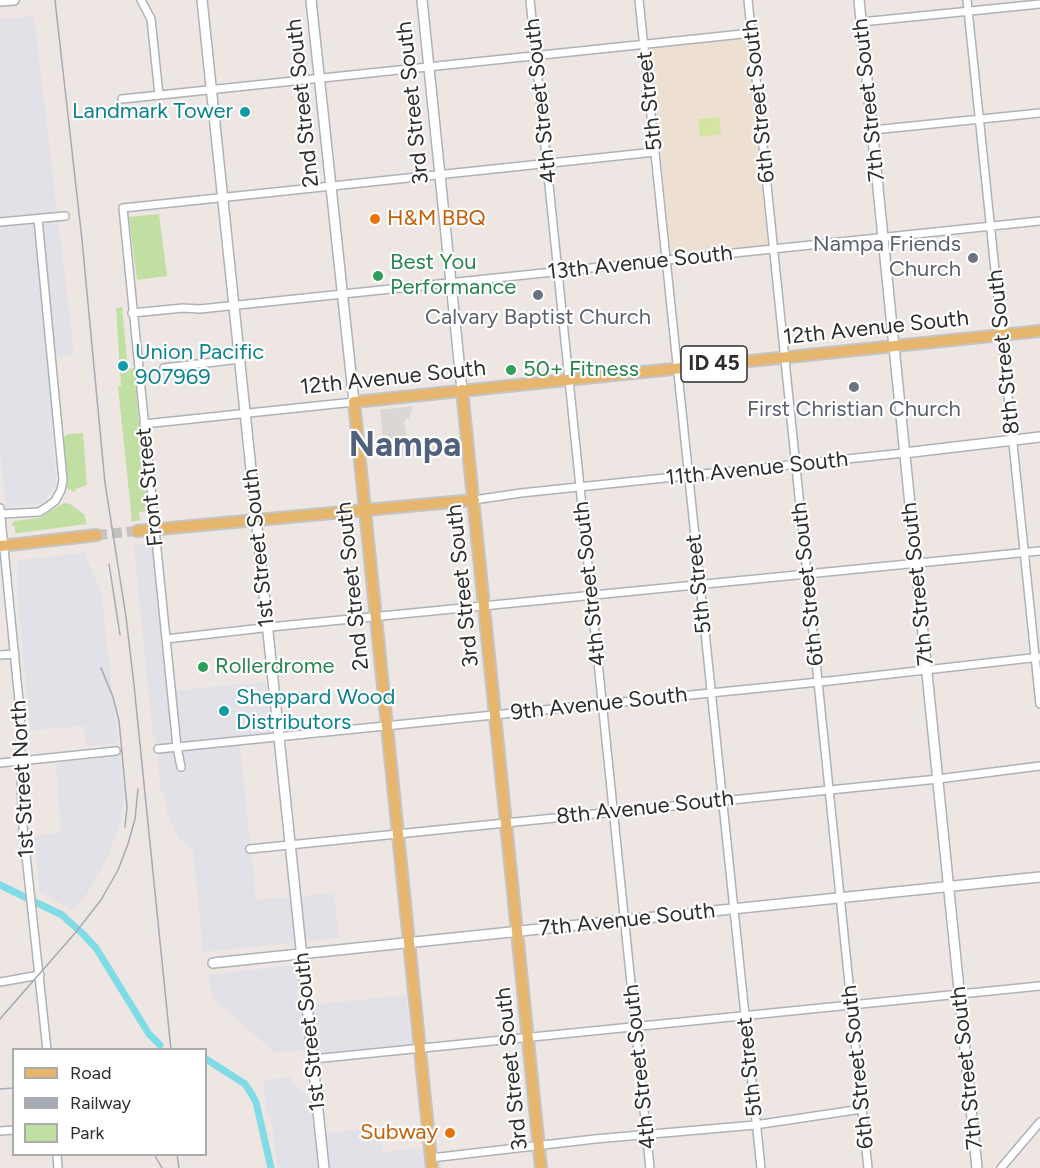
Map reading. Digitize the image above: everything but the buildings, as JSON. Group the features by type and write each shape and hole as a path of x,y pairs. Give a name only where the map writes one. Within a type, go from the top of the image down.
{"main road":[{"name":"12th Avenue South","path":"354,402 1040,331"},
{"name":"3rd Street South","path":"462,390 541,1168"},
{"name":"2nd Street South","path":"354,402 432,1163"},
{"path":"137,531 474,500"},
{"path":"2,546 97,535"}],"street":[{"path":"0,2 14,0"},
{"path":"141,0 151,19 159,95"},
{"name":"1st Street South","path":"202,0 324,1168"},
{"name":"2nd Street South","path":"311,0 354,402"},
{"name":"3rd Street South","path":"422,0 462,390"},
{"name":"4th Street South","path":"530,0 650,1168"},
{"name":"5th Street","path":"639,0 761,1168"},
{"name":"6th Street South","path":"748,0 868,1168"},
{"name":"7th Street South","path":"859,0 977,1168"},
{"name":"8th Street South","path":"967,0 1001,335 1004,344 1038,658 1040,704"},
{"path":"861,22 1040,3"},
{"path":"122,99 752,33"},
{"path":"873,130 1040,113"},
{"path":"223,197 655,152"},
{"name":"Front Street","path":"181,767 177,747 123,208 223,197"},
{"path":"0,222 65,216"},
{"path":"1,514 39,512 54,501 61,490 63,480 38,219"},
{"name":"13th Avenue South","path":"132,313 234,305 1040,222"},
{"path":"164,368 240,359"},
{"name":"12th Avenue South","path":"144,424 354,402"},
{"name":"11th Avenue South","path":"474,500 1040,436"},
{"name":"1st Street North","path":"0,508 23,761 22,818 32,893 47,1048"},
{"path":"166,639 1040,551"},
{"path":"0,655 15,654"},
{"name":"9th Avenue South","path":"158,748 1038,658"},
{"path":"0,763 116,751"},
{"name":"8th Avenue South","path":"250,849 938,779 1040,766"},
{"name":"7th Avenue South","path":"213,963 1040,877"},
{"path":"0,982 40,975"},
{"path":"313,1059 1040,986"},
{"path":"432,1163 539,1146 755,1125 862,1109"},
{"path":"1001,1168 1040,1122"}],"shaded area":[{"path":"34,16 74,355 48,357 56,484 43,503 6,508 0,451 0,19"},
{"path":"747,39 768,245 671,254 650,48"},
{"path":"413,406 409,419 406,418 404,423 409,446 457,444 458,452 402,458 401,451 369,455 368,442 383,440 380,410"},
{"path":"152,543 168,691 266,682 271,732 239,736 256,900 334,893 339,938 203,952 193,850 179,839 167,813 164,793 161,793 156,737 153,737 134,545"},
{"path":"83,551 101,591 118,743 86,746 84,726 31,730 19,615 17,560"},
{"path":"120,756 124,795 121,822 107,858 88,892 73,910 40,893 34,836 61,832 56,763"},
{"path":"295,965 299,1006 406,995 411,1046 317,1054 304,1050 275,1053 213,998 208,975"},
{"path":"289,1077 311,1101 315,1135 380,1127 383,1152 422,1148 423,1153 439,1152 441,1168 278,1168 271,1117 267,1117 263,1081"}],"green space":[{"path":"719,117 721,134 700,137 698,119"},
{"path":"159,214 167,276 137,280 129,217"},
{"path":"122,307 128,369 134,368 147,511 139,512 140,520 132,522 118,386 121,386 116,308"},
{"path":"83,433 87,485 74,492 67,488 63,437 68,434"},
{"path":"64,503 70,504 84,514 87,524 18,533 15,533 15,526 11,526 14,521 39,518"}],"waterway":[{"path":"0,885 62,915 83,934 96,948 149,1034 160,1045"},
{"path":"207,1060 245,1084 251,1093 256,1102 271,1168"}],"tunnel":[{"path":"97,535 137,531"}],"railway":[{"path":"55,0 82,240 105,483 134,685 171,1048"},
{"path":"109,564 120,635"},
{"path":"101,668 113,697 119,721 127,807 125,827"},
{"path":"0,1019 101,900 118,870 128,844 135,819 138,789"},
{"path":"0,1089 12,1088"},
{"path":"155,1156 162,1168"},
{"path":"177,1156 179,1168"}],"place":[{"name":"Landmark Tower","path":"245,112"},
{"name":"H&M BBQ","path":"375,219"},
{"name":"Nampa Friends Church","path":"973,258"},
{"name":"Best You Performance","path":"378,276"},
{"name":"Calvary Baptist Church","path":"538,295"},
{"name":"Union Pacific 907969","path":"123,366"},
{"name":"50+ Fitness","path":"511,370"},
{"name":"First Christian Church","path":"854,387"},
{"name":"Rollerdrome","path":"203,667"},
{"name":"Sheppard Wood Distributors","path":"224,711"},
{"name":"Subway","path":"450,1133"}],"district":[{"name":"Nampa","path":"405,446"}]}
